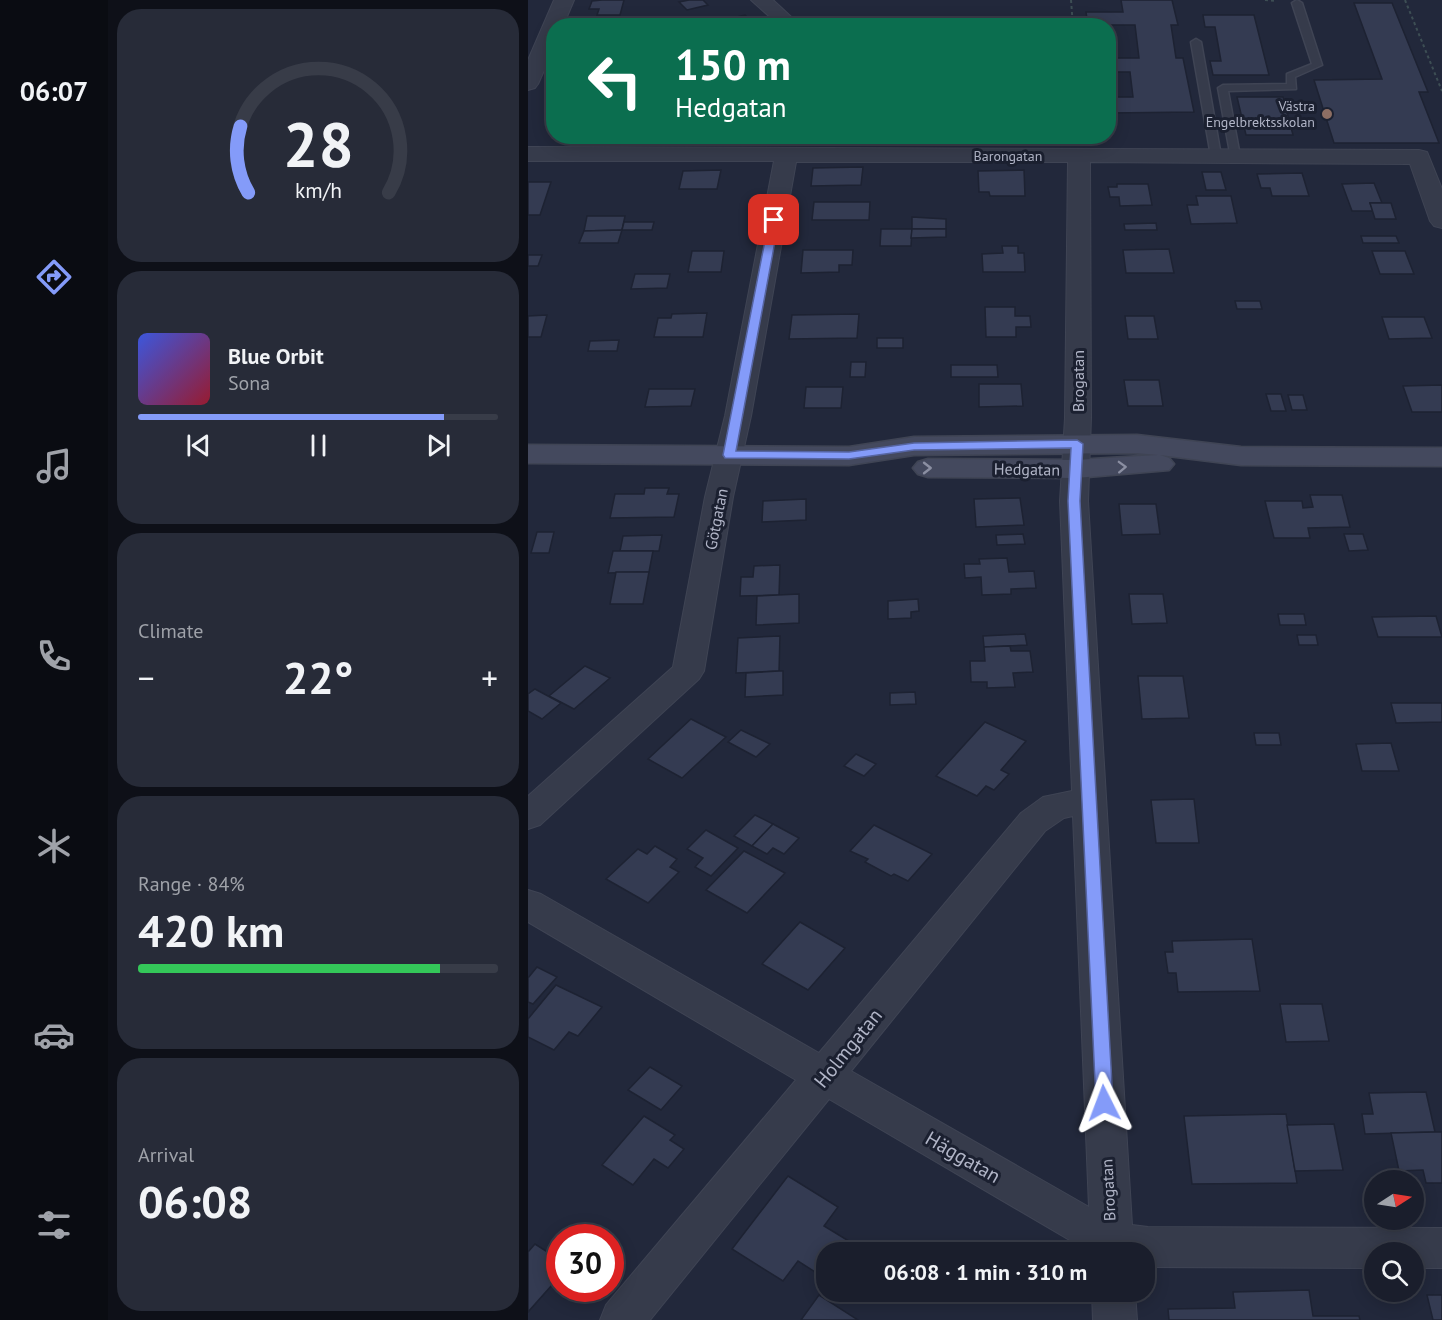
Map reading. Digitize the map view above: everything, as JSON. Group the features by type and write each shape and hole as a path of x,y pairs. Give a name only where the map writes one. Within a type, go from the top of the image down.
{"main road":[{"name":"Hedgatan","path":"528,454 849,456 911,468 1077,457 1138,466 1241,456 1442,457"}],"street":[{"path":"556,18 564,0"},
{"path":"761,0 782,18"},
{"path":"528,84 546,42"},
{"name":"Barongatan","path":"528,154 786,155 924,146 1078,156 1419,157 1442,221"},
{"name":"Götgatan","path":"528,816 688,671 719,497 786,155"},
{"name":"Brogatan","path":"1078,156 1077,457 1074,501 1111,1242"},
{"name":"Holmgatan","path":"622,1320 1033,822 1055,806 1089,801"},
{"name":"Häggatan","path":"528,904 1103,1242"},
{"name":"Häggatan","path":"1155,1247 1442,1248"},
{"path":"1114,1302 1115,1320"}],"lane":[{"path":"1226,156 1223,88 1293,87 1290,76 1317,65 1297,3"},
{"path":"1196,42 1226,156"}],"path":[{"path":"1071,0 1072,18"},
{"path":"1405,0 1442,91"}],"building":[{"path":"624,0 620,15 597,15 599,9 589,9 592,1"},
{"path":"703,0 708,5 687,10 679,2"},
{"path":"1121,0 1172,0 1178,25 1171,25 1176,58 1183,58 1194,112 1116,113 1116,97 1133,97 1130,72 1116,72 1116,58 1139,58 1135,25 1116,25 1116,18 1087,18 1086,12 1123,12"},
{"path":"1354,3 1392,3 1428,92 1419,92 1439,143 1334,143 1314,80 1382,79"},
{"path":"745,15 748,18 732,18"},
{"path":"1203,15 1254,15 1269,75 1213,75 1210,61 1221,61 1215,27 1205,27"},
{"path":"1237,97 1283,97 1293,135 1246,135"},
{"path":"863,167 861,185 811,186 813,168"},
{"path":"721,170 717,189 679,189 683,171"},
{"path":"1024,170 1025,196 990,196 989,192 979,192 978,171"},
{"path":"1202,172 1221,172 1226,190 1206,190"},
{"path":"1302,173 1309,196 1272,196 1270,188 1261,188 1257,174"},
{"path":"528,182 551,182 540,215 528,215"},
{"path":"1374,183 1382,203 1370,203 1373,211 1352,211 1342,184"},
{"path":"1117,184 1148,184 1152,205 1120,206 1119,197 1110,197 1108,187 1117,187"},
{"path":"1196,196 1231,196 1237,223 1191,224 1187,205 1198,205"},
{"path":"814,202 870,202 869,220 812,220"},
{"path":"1370,203 1391,203 1396,219 1375,219"},
{"path":"587,216 625,216 622,230 584,231"},
{"path":"912,217 946,219 946,229 912,229"},
{"path":"624,222 654,222 652,230 622,230"},
{"path":"1156,223 1157,230 1125,230 1124,224"},
{"path":"881,229 912,229 911,246 880,246"},
{"path":"912,229 946,229 946,237 911,238"},
{"path":"622,230 618,243 579,243 584,231"},
{"path":"1361,236 1396,236 1399,243 1363,243"},
{"path":"1002,246 1018,246 1018,253 1024,253 1025,272 983,272 982,254 1003,253"},
{"path":"1169,249 1174,273 1126,273 1123,250"},
{"path":"803,250 853,250 852,265 839,265 839,272 801,273"},
{"path":"692,251 724,251 721,272 688,272"},
{"path":"1372,251 1405,251 1414,274 1380,274"},
{"path":"528,255 542,255 538,266 528,266"},
{"path":"635,274 670,274 667,288 631,289"},
{"path":"1235,301 1260,301 1262,309 1237,309"},
{"path":"985,307 1015,307 1015,316 1030,316 1031,327 1016,327 1016,337 986,337"},
{"path":"707,313 703,337 654,337 658,318 671,318 672,314"},
{"path":"859,314 857,338 789,339 792,315"},
{"path":"547,315 541,337 528,337 528,316"},
{"path":"1125,316 1154,316 1158,339 1128,339"},
{"path":"1382,317 1424,317 1432,338 1389,339"},
{"path":"877,338 903,338 903,348 877,348"},
{"path":"619,340 617,351 588,351 590,341"},
{"path":"851,362 866,362 865,377 850,377"},
{"path":"951,365 997,365 998,377 951,377"},
{"path":"1124,380 1159,380 1163,406 1128,406"},
{"path":"979,384 1021,384 1023,406 979,407"},
{"path":"1442,385 1442,412 1412,412 1403,386"},
{"path":"806,387 843,387 841,408 804,408"},
{"path":"649,389 695,389 691,406 645,407"},
{"path":"1266,394 1281,394 1286,411 1271,411"},
{"path":"1288,395 1303,395 1307,410 1292,410"},
{"path":"645,488 669,488 667,494 679,494 674,517 610,518 615,494 644,494"},
{"path":"1310,495 1342,495 1350,527 1308,528 1310,538 1274,538 1265,501 1302,501 1303,508 1313,507"},
{"path":"1020,498 1024,525 976,527 974,499"},
{"path":"806,499 806,520 762,522 763,501"},
{"path":"1119,504 1156,504 1160,534 1122,535"},
{"path":"537,532 554,532 549,553 531,553"},
{"path":"1023,534 1025,544 997,545 996,535"},
{"path":"1344,534 1363,534 1368,550 1349,551"},
{"path":"662,535 659,551 620,551 623,536"},
{"path":"613,551 653,551 649,572 608,573"},
{"path":"1007,558 1009,572 1034,571 1036,588 1011,589 1011,594 982,595 981,577 965,578 964,564 980,564 979,559"},
{"path":"780,565 779,595 740,596 741,577 753,577 754,566"},
{"path":"616,572 649,572 643,604 610,604"},
{"path":"799,594 799,623 756,625 757,596"},
{"path":"1129,594 1163,594 1167,623 1132,624"},
{"path":"918,599 919,611 911,612 911,618 888,619 888,601"},
{"path":"1278,614 1304,614 1306,625 1280,625"},
{"path":"1436,616 1442,637 1378,637 1372,617"},
{"path":"1025,634 1027,645 984,647 983,636"},
{"path":"1297,635 1316,635 1318,645 1299,645"},
{"path":"780,636 779,671 736,673 738,638"},
{"path":"1010,646 1011,651 1030,651 1033,672 1013,673 1015,687 987,688 987,682 971,682 970,661 985,661 984,647"},
{"path":"585,666 610,678 574,709 549,696"},
{"path":"783,671 783,695 745,697 746,673"},
{"path":"1138,676 1183,676 1189,718 1142,719"},
{"path":"535,689 561,703 542,719 528,711 528,694"},
{"path":"915,692 916,704 890,705 890,693"},
{"path":"1391,703 1442,703 1442,722 1396,723"},
{"path":"691,719 726,737 682,778 648,759"},
{"path":"985,722 1026,741 1001,770 1009,774 994,790 986,786 977,796 936,776"},
{"path":"741,730 770,744 756,757 728,742"},
{"path":"1254,733 1279,733 1281,745 1256,745"},
{"path":"1391,743 1399,771 1362,771 1356,744"},
{"path":"856,754 876,764 864,776 844,766"},
{"path":"1194,799 1199,843 1156,843 1151,800"},
{"path":"755,815 773,824 752,846 734,836"},
{"path":"773,824 799,838 784,854 773,848 767,854 752,846"},
{"path":"874,825 932,854 908,881 894,874 891,876 865,862 868,859 850,851"},
{"path":"706,830 738,848 711,876 695,867 703,858 687,849"},
{"path":"655,846 677,859 670,867 679,872 648,903 606,879 638,849 647,854"},
{"path":"744,851 785,873 747,913 706,890"},
{"path":"800,922 845,948 808,990 762,964"},
{"path":"1252,939 1260,991 1178,992 1176,973 1168,973 1165,952 1173,952 1172,941"},
{"path":"537,967 557,977 533,1004 528,1002 528,978"},
{"path":"556,985 602,1007 578,1036 569,1032 554,1050 528,1037 528,1019"},
{"path":"1280,1004 1322,1004 1329,1041 1286,1042"},
{"path":"650,1067 682,1086 661,1110 628,1090"},
{"path":"1426,1092 1435,1132 1365,1134 1362,1114 1373,1114 1369,1093"},
{"path":"1286,1114 1297,1183 1192,1184 1184,1116"},
{"path":"644,1116 675,1135 670,1140 684,1149 668,1168 654,1159 633,1185 602,1165"},
{"path":"1334,1124 1343,1170 1295,1171 1287,1125"},
{"path":"1442,1132 1442,1183 1426,1183 1424,1170 1399,1170 1391,1133"},
{"path":"788,1176 838,1207 824,1226 850,1242 816,1242 816,1273 798,1261 783,1281 732,1249"},
{"path":"535,1244 546,1251 546,1292 528,1312 528,1252"},
{"path":"1309,1290 1313,1316 1359,1316 1360,1320 1169,1320 1168,1309 1235,1308 1233,1292"},
{"path":"1427,1295 1442,1295 1442,1320 1433,1320"},
{"path":"816,1299 816,1302 830,1302 858,1320 801,1320"}],"place":[{"name":"Västra Engelbrektsskolan","path":"1327,114"}],"route":[{"path":"774,220 729,455 849,456 914,446 1077,444 1074,501 1104,1103"}]}
